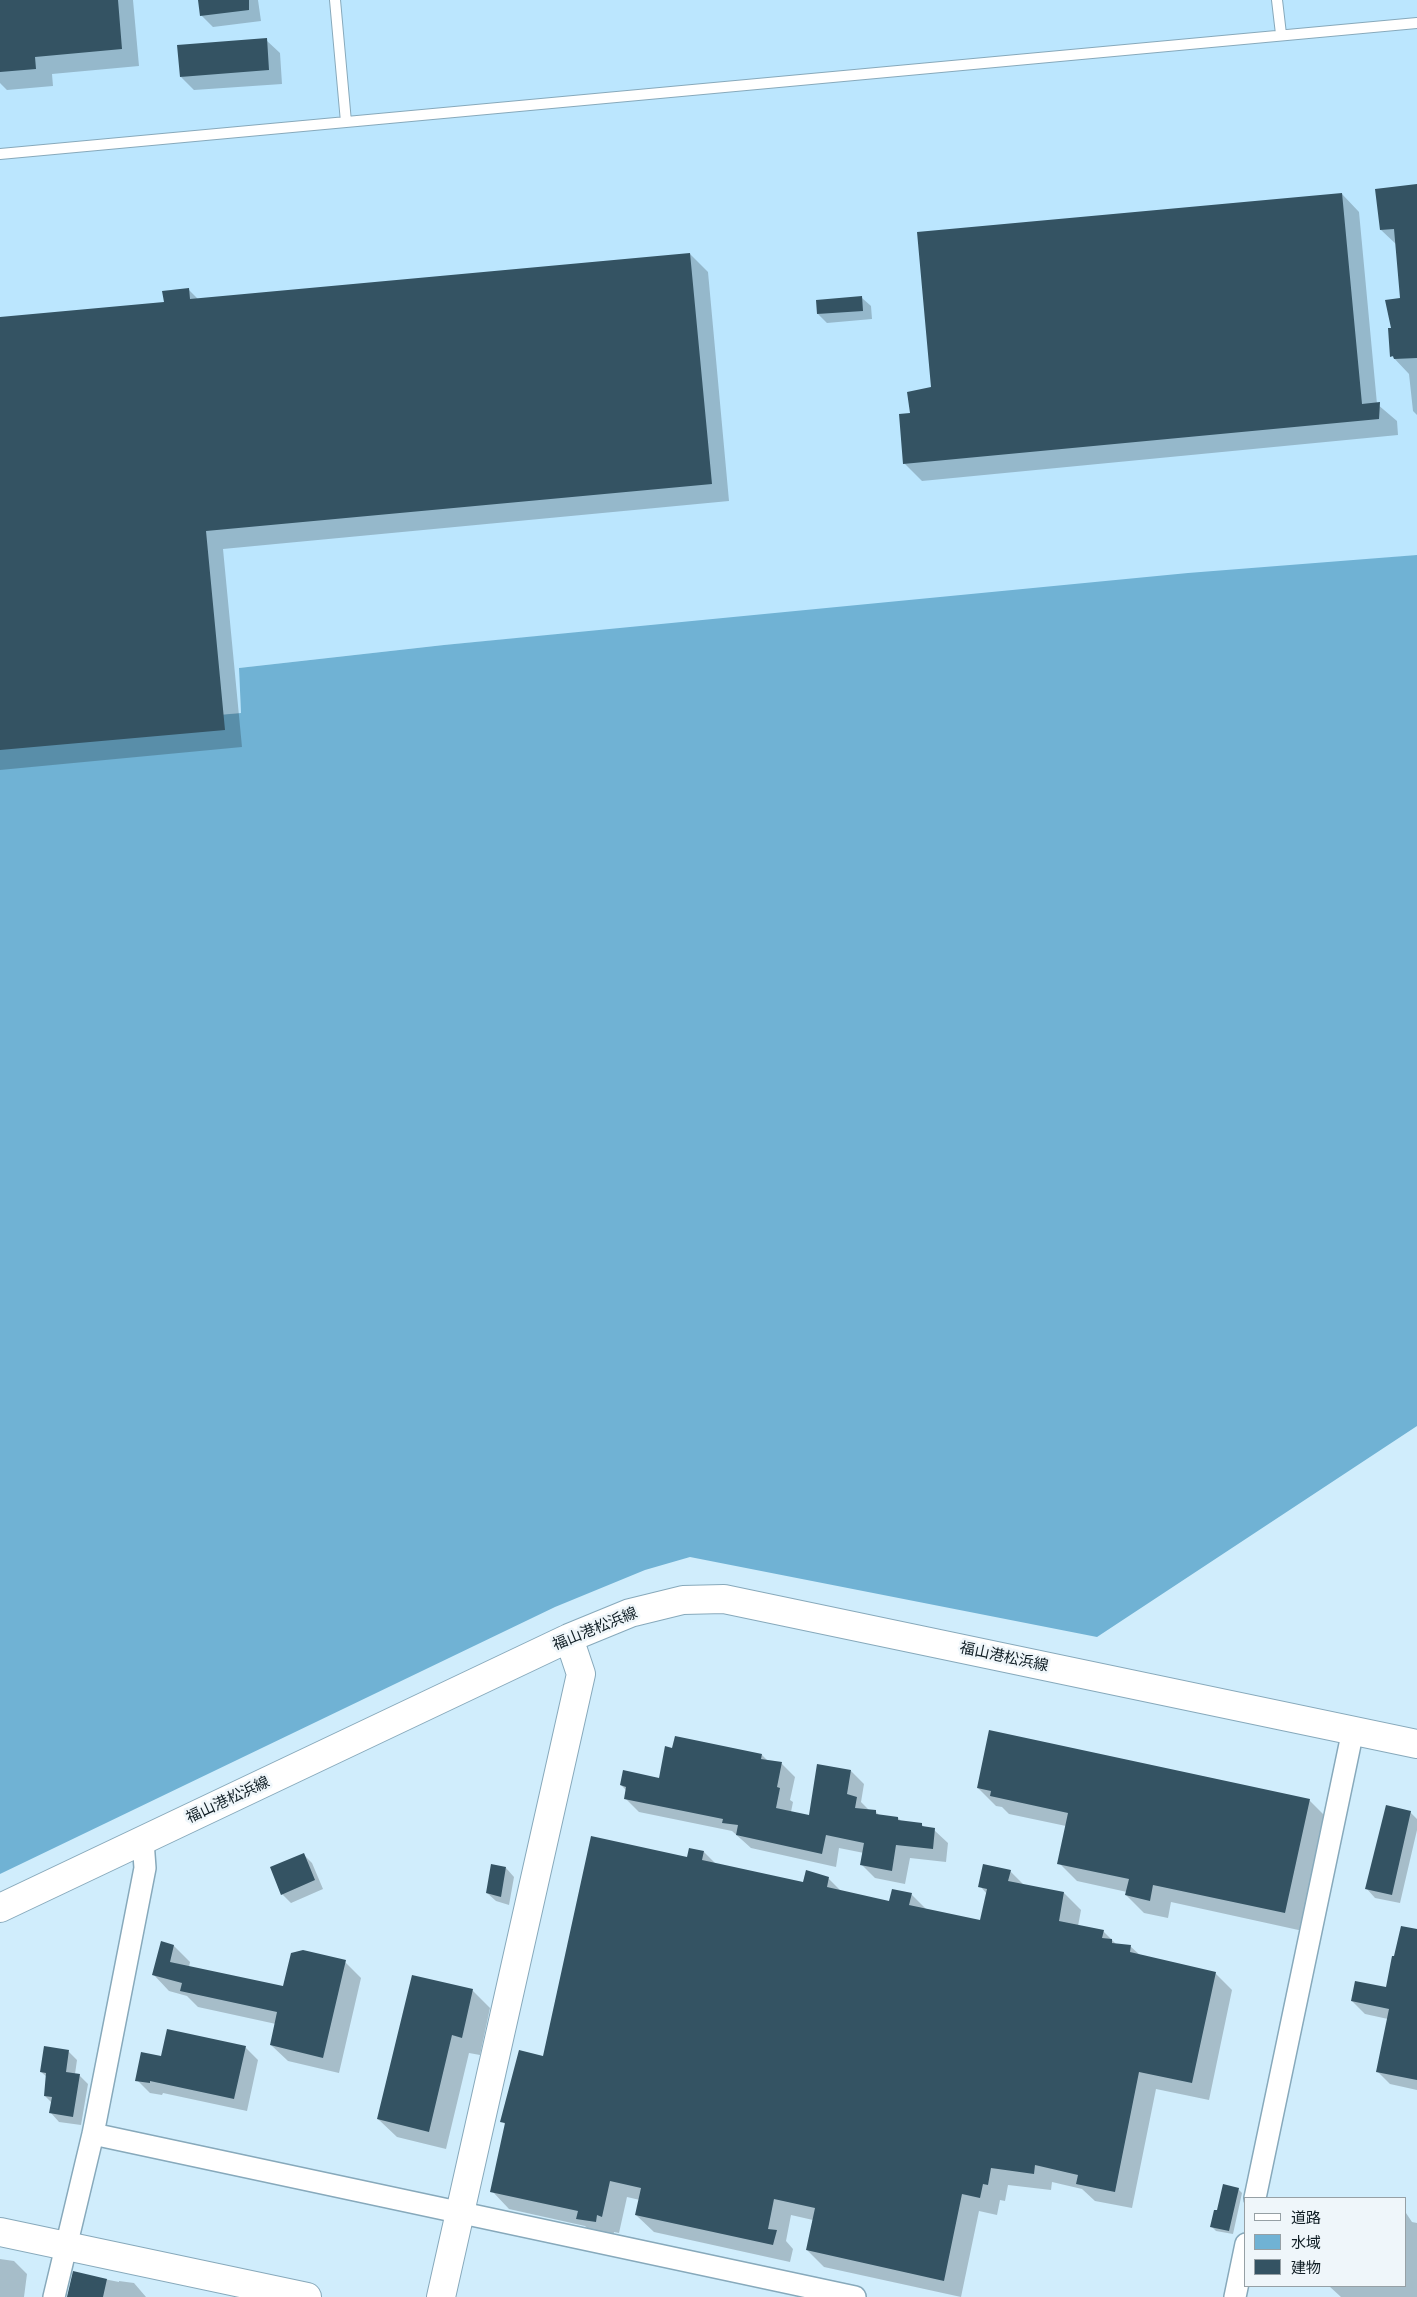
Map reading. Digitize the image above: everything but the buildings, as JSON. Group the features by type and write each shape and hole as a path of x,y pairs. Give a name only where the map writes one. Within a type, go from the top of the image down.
{"main road":[{"name":"福山港松浜線","path":"0,1908 569,1638 630,1613 683,1600 724,1599 1417,1744"},
{"path":"441,2297 581,1674 569,1638"},
{"path":"0,2232 307,2297"}],"street":[{"path":"1255,2197 1353,1730"},
{"path":"54,2297 93,2134 145,1868 142,1841"},
{"path":"93,2134 855,2297"},
{"path":"1235,2297 1244,2254"}],"lane":[{"path":"334,0 346,122"},
{"path":"1277,0 1281,34"},
{"path":"0,154 1281,34 1417,23"}],"shaded area":[{"path":"0,0 1417,0 1417,555 444,645 239,668 241,713 0,734"}],"water":[{"path":"1417,555 1417,1426 1097,1637 690,1557 645,1570 555,1607 0,1874 0,734 241,713 239,668 444,645 1188,573"}]}
